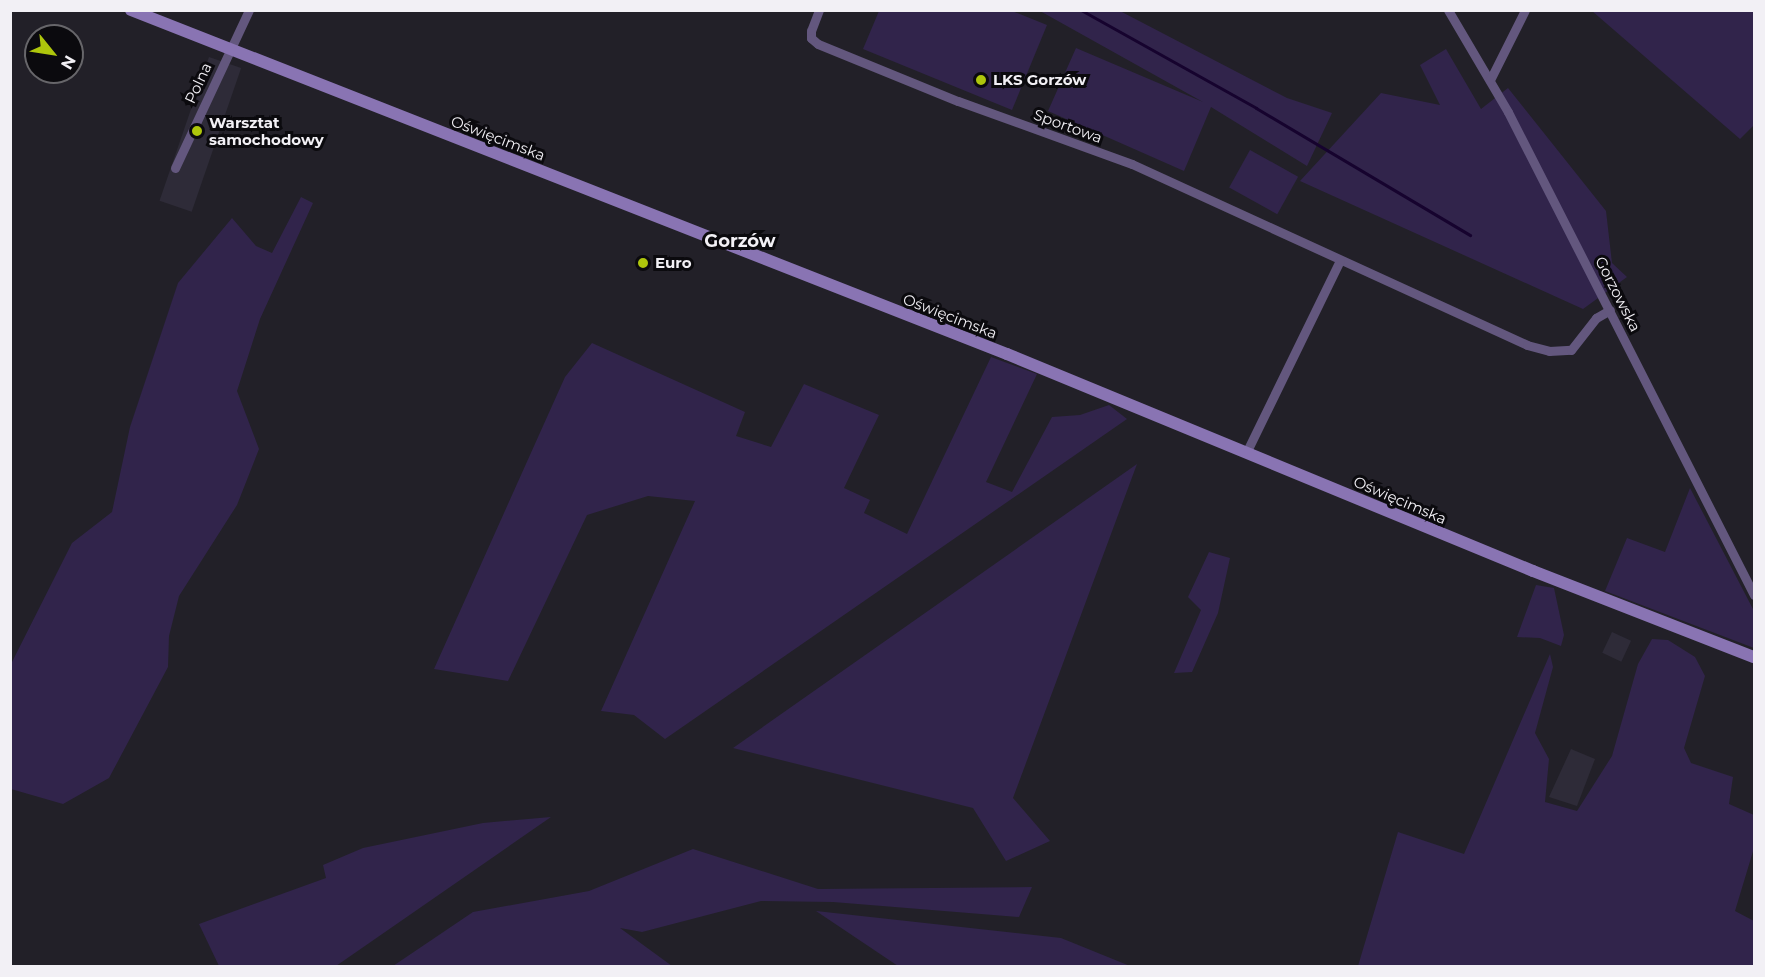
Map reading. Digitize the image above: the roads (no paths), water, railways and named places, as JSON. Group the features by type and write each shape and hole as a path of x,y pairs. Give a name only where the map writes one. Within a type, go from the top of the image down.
{"street":[{"name":"Oświęcimska","path":"131,10 1247,451 1427,528 1755,657"},
{"name":"Polna","path":"175,168 249,10"},
{"name":"Sportowa","path":"819,10 811,31 811,38 818,44 958,101 1132,164 1527,345 1549,351 1571,350 1596,318 1610,310"},
{"path":"1490,80 1525,10"},
{"name":"Gorzowska","path":"1452,12 1610,310 1755,594"},
{"path":"1247,451 1340,260"}],"waterway":[{"path":"1081,10 1256,108 1470,235"}],"place":[{"name":"LKS Gorzów","path":"981,80"},
{"name":"Warsztat samochodowy","path":"197,131"},
{"name":"Euro","path":"643,263"}],"district":[{"name":"Gorzów","path":"740,241"}]}
